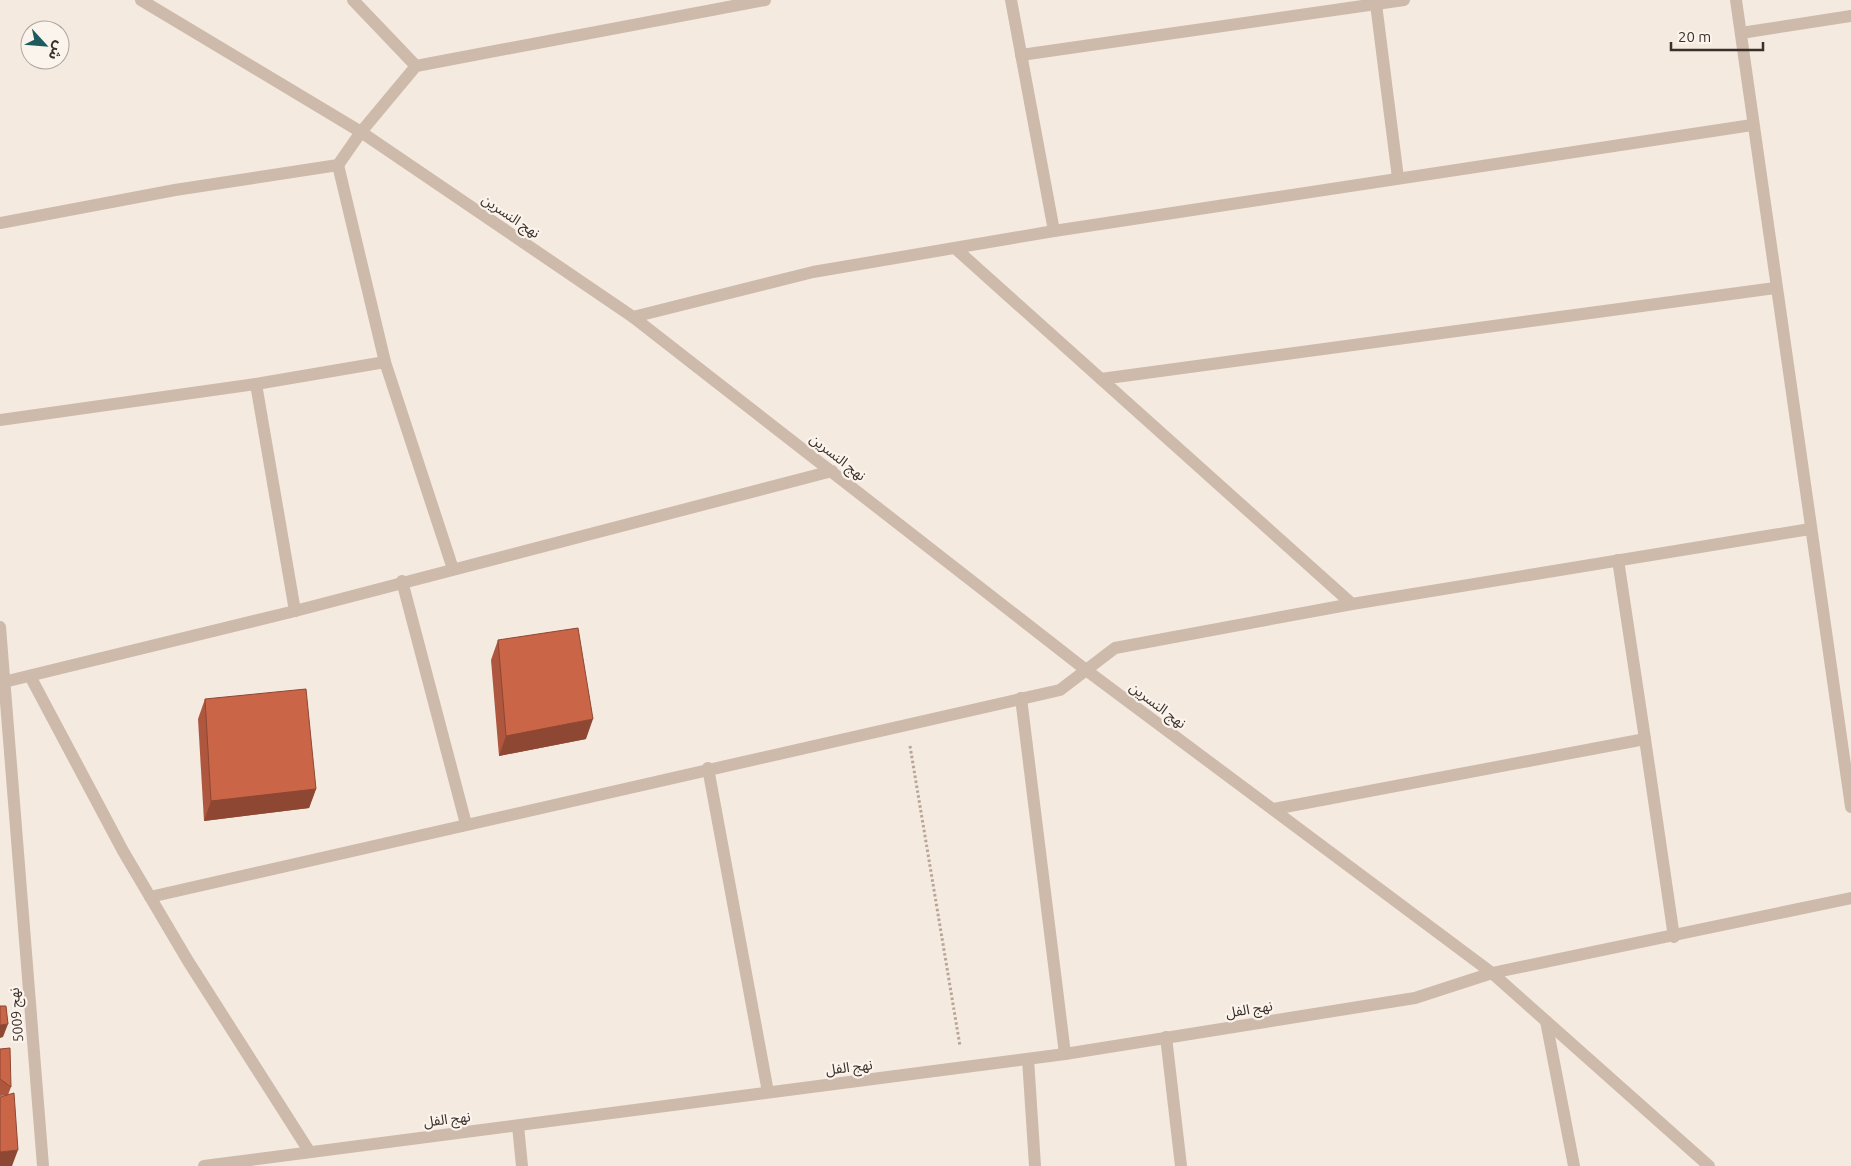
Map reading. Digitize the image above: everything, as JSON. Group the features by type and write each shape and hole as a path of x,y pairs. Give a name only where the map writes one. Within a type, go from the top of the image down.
{"street":[{"name":"نهج النسرين","path":"141,0 361,132 633,317 1086,670 1492,973 1709,1166"},
{"path":"354,0 416,66"},
{"path":"0,223 176,190 338,165 361,132 416,66 765,0"},
{"path":"1011,0 1054,231"},
{"path":"1021,55 1404,0"},
{"path":"1736,0 1775,288 1851,807"},
{"path":"1376,4 1398,178"},
{"path":"1741,34 1851,16"},
{"path":"633,317 813,272 1054,231 1752,125"},
{"path":"338,165 385,362 453,569"},
{"path":"956,249 1352,604"},
{"path":"1101,380 1775,288"},
{"path":"0,420 256,384 385,362"},
{"path":"256,384 295,610"},
{"path":"2,683 295,610 832,471"},
{"path":"150,897 708,768 1060,690 1115,648 1352,604 1810,529"},
{"path":"1618,560 1674,937"},
{"path":"402,581 466,824"},
{"name":"نهج 5009","path":"0,627 2,683 43,1166"},
{"path":"30,676 150,897 188,961 309,1151"},
{"path":"1021,698 1065,1054"},
{"path":"1274,809 1645,740"},
{"path":"708,768 768,1092"},
{"name":"نهج الفل","path":"204,1166 1065,1054 1415,998 1492,973 1674,937 1851,898"},
{"path":"1546,1021 1574,1166"},
{"path":"1166,1037 1181,1166"},
{"path":"1028,1059 1034,1166"},
{"path":"518,1126 522,1166"}],"path":[{"path":"906,723 964,1068"}],"building":[{"path":"578,628 593,719 506,736 498,640"},
{"path":"306,689 316,789 211,801 205,699"},
{"path":"0,1006 6,1006 8,1024 0,1025"},
{"path":"10,1048 11,1087 0,1079 0,1049"},
{"path":"14,1093 18,1150 0,1152 0,1097"}]}
